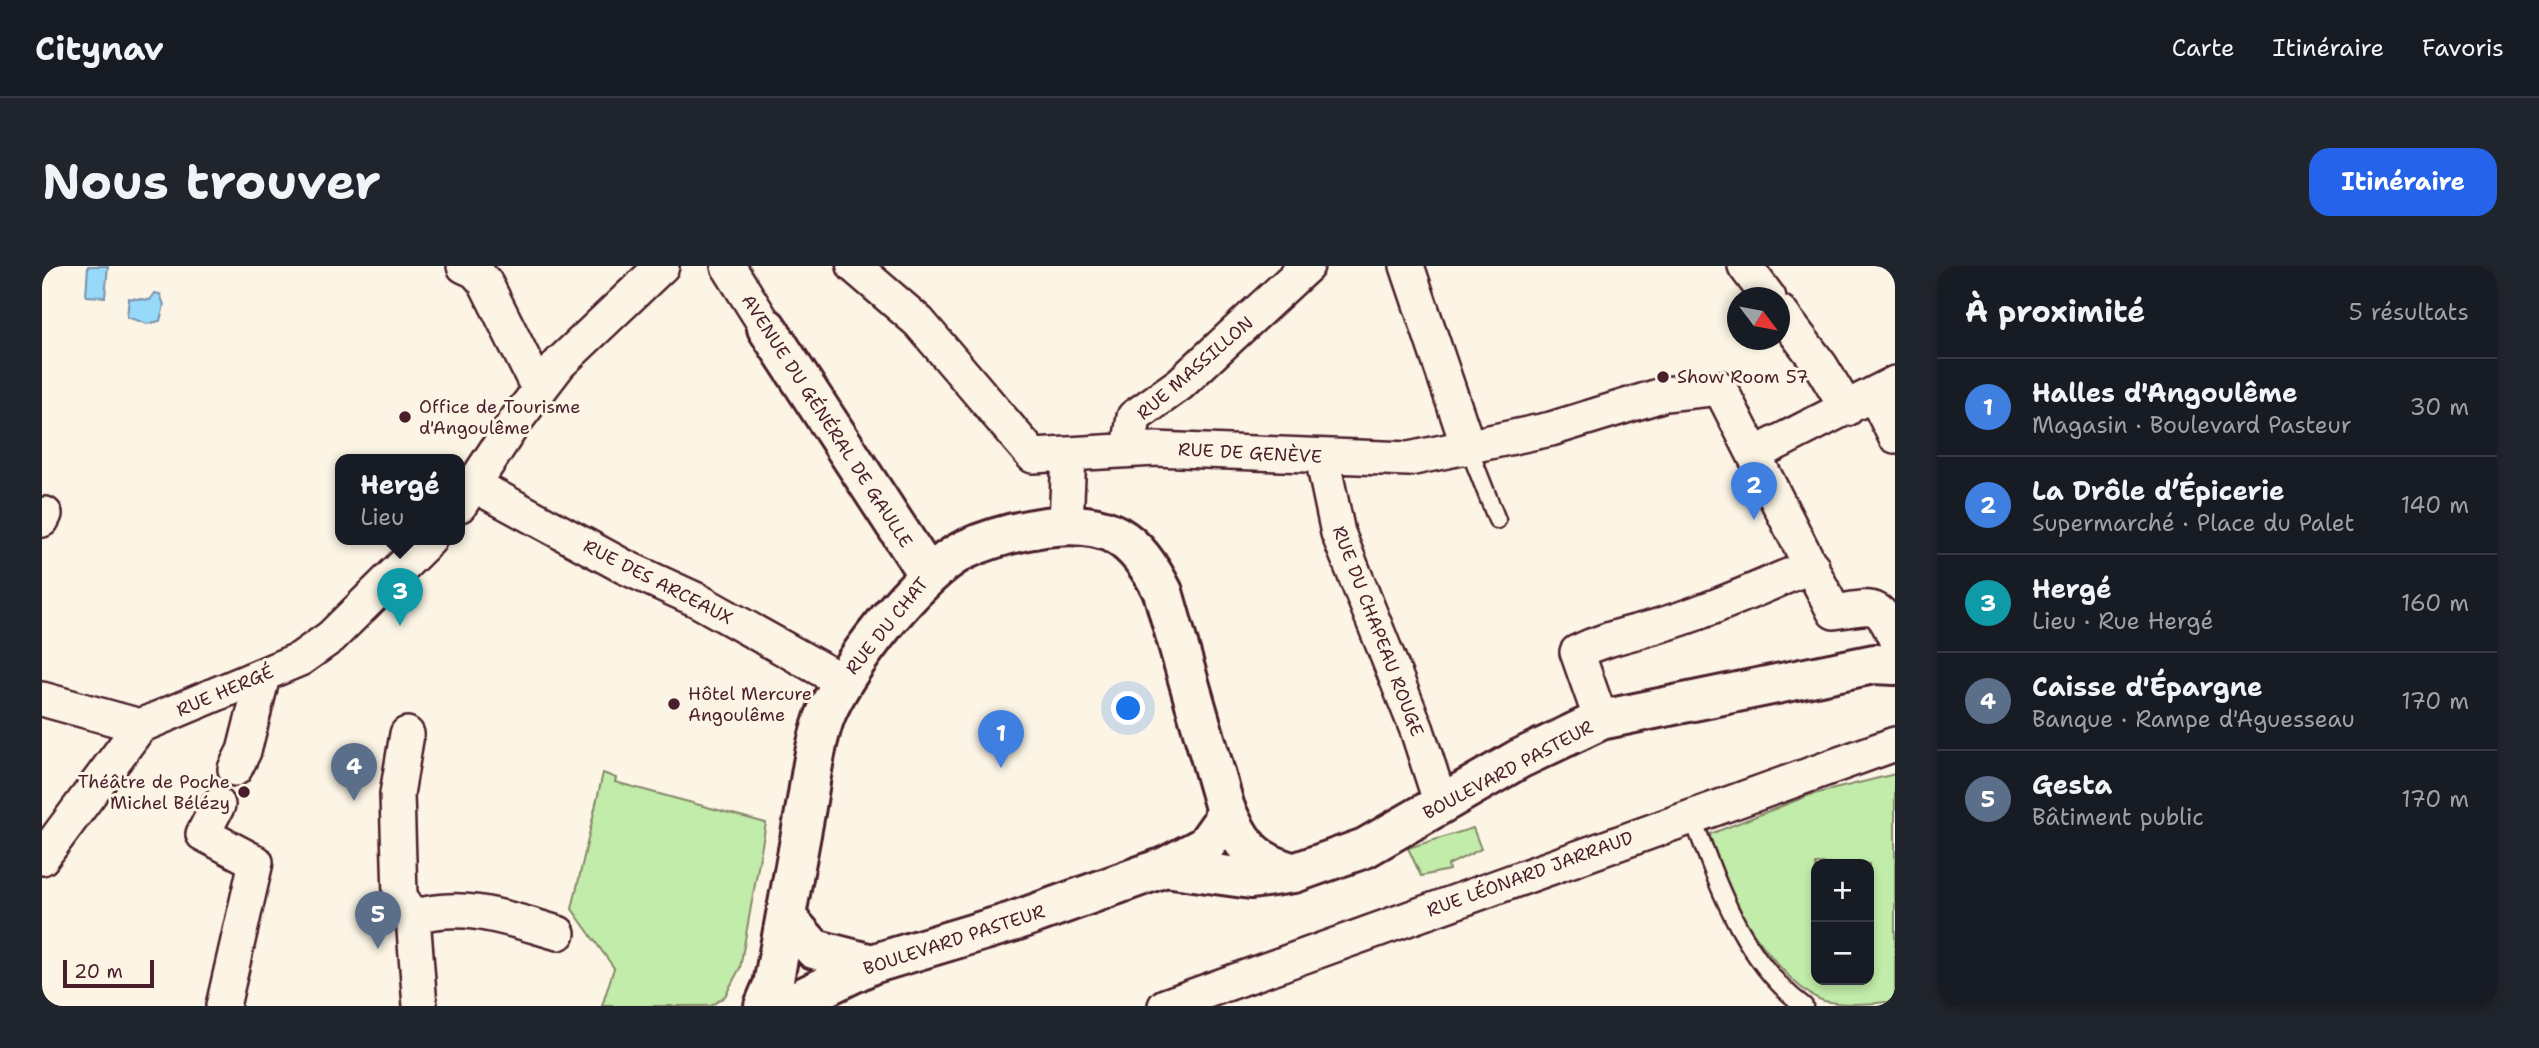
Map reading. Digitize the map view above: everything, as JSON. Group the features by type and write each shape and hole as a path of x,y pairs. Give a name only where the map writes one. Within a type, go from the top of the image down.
{"street":[{"path":"464,266 475,271 485,282 539,390"},
{"path":"467,495 560,363 662,266"},
{"name":"AVENUE DU GÉNÉRAL DE GAULLE","path":"728,266 928,576"},
{"name":"RUE DE GENÈVE","path":"854,266 919,322 1033,456 1129,449 1409,459 1469,449 1551,429 1665,394 1720,388 1755,454"},
{"name":"RUE MASSILLON","path":"1129,449 1134,417 1180,384 1307,266"},
{"path":"1407,266 1469,449"},
{"path":"1745,266 1761,287"},
{"path":"1790,325 1821,366 1872,395 1895,436"},
{"path":"1872,395 1755,454 1835,612 1877,609 1885,615 1895,638"},
{"path":"1066,524 1069,454"},
{"name":"RUE DU CHAPEAU ROUGE","path":"1322,457 1338,533 1417,730 1441,803"},
{"name":"RUE DES ARCEAUX","path":"467,495 696,600 842,681"},
{"name":"RUE DU CHAT","path":"764,1006 773,985 824,720 842,681 928,576 963,550 1002,536 1066,524 1100,528 1123,539 1147,560 1163,592 1225,808"},
{"name":"RUE HERGÉ","path":"140,726 300,659 331,636 424,545"},
{"path":"1601,720 1577,652 1609,637 1654,627 1708,608 1812,566"},
{"name":"BOULEVARD PASTEUR","path":"1165,867 1251,879 1294,873 1365,848 1519,760 1601,720 1874,664 1895,666"},
{"path":"235,769 244,751 262,676"},
{"path":"42,859 140,726 57,704"},
{"path":"407,734 397,794 400,896 413,917 420,1006"},
{"name":"RUE LÉONARD JARRAUD","path":"1165,1006 1895,744"},
{"path":"218,805 203,834 256,862 223,1006"},
{"path":"1225,808 1240,840 1258,858 1270,866 1294,873"},
{"name":"BOULEVARD PASTEUR","path":"785,1006 872,964 1012,922 1165,867 1205,846 1222,822 1225,808"},
{"path":"413,917 439,909 478,910 558,933"},
{"path":"786,917 814,949 872,964"}],"lane":[{"path":"1469,449 1497,520"},
{"path":"1692,816 1718,886 1752,953 1787,993 1804,1006"}],"green space":[{"path":"603,773 616,778 615,782 766,823 740,968 725,996 711,1006 602,1006 614,968 572,909"},
{"path":"1895,774 1895,1001 1841,1004 1824,1001 1796,983 1768,952 1733,901 1708,841 1710,834 1810,795"},
{"path":"1473,828 1481,849 1448,865 1449,870 1421,876 1408,848"}],"water":[{"path":"88,266 108,266 105,297 86,296"},
{"path":"155,293 160,294 164,305 160,321 147,324 127,317 129,298 150,300"}],"place":[{"name":"Show Room 57","path":"1663,377"},
{"name":"Office de Tourisme d'Angoulême","path":"405,417"},
{"name":"La Drôle d’Épicerie","path":"1754,520"},
{"name":"Hergé","path":"400,626"},
{"name":"Hôtel Mercure Angoulême","path":"674,704"},
{"name":"Halles d'Angoulême","path":"1001,768"},
{"name":"Théâtre de Poche Michel Bélézy","path":"244,792"},
{"name":"Caisse d'Épargne","path":"354,801"},
{"name":"Gesta","path":"378,949"}]}
